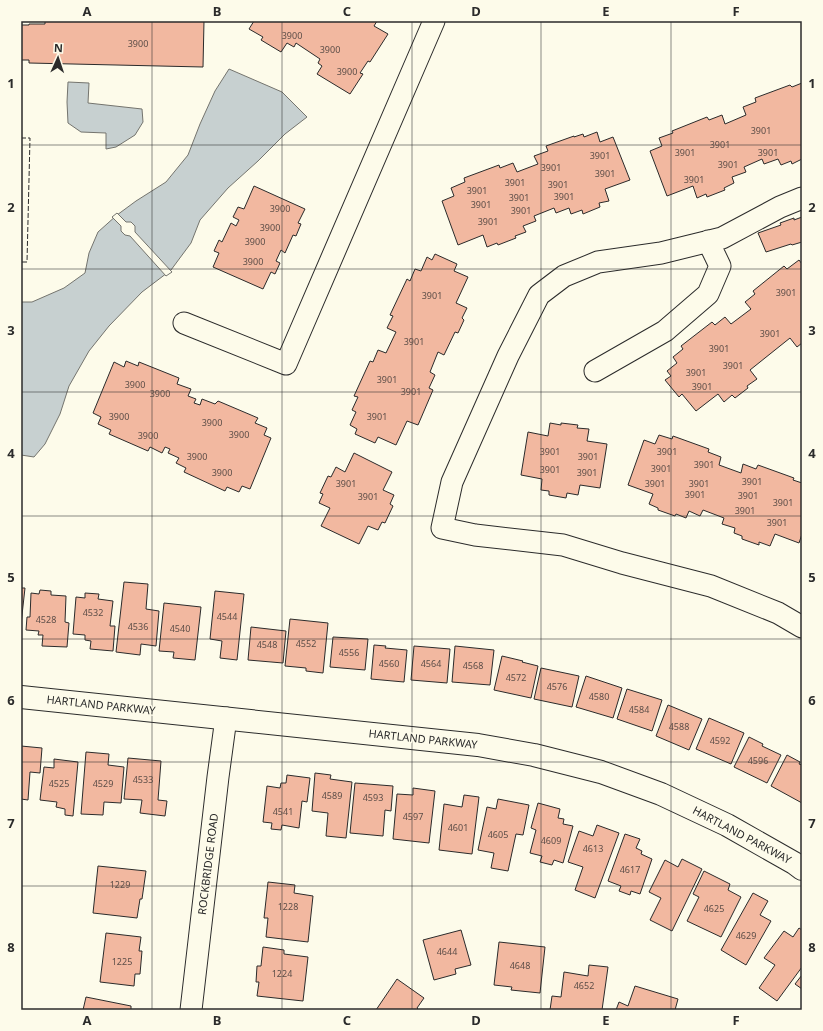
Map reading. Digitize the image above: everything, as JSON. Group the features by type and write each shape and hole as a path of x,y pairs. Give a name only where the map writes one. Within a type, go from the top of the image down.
{"street":[{"path":"184,323 286,364 434,21"},
{"path":"802,198 780,207 722,238 661,253 598,262 564,276 540,295 508,356 452,482 442,528 475,535 563,545 622,563 711,586 778,613 802,627"},
{"path":"595,371 665,331 708,294 720,266 708,241"},
{"name":"HARTLAND PARKWAY","path":"21,697 478,745 534,755 601,772 661,794 727,825 802,869"},
{"name":"ROCKBRIDGE ROAD","path":"191,1010 226,718"}],"shaded area":[{"path":"229,69 282,92 307,117 285,134 228,188 200,220 191,243 171,270 142,292 109,326 89,351 69,386 60,414 45,444 34,457 21,455 21,302 32,302 64,288 85,273 89,253 98,232 136,201 166,182 188,155 215,91"},
{"path":"68,82 89,83 88,103 142,109 143,122 135,135 116,147 106,149 106,133 81,132 68,123"}],"pier":[{"path":"117,213 126,222 131,222 135,226 135,232 172,272 166,276 130,236 125,235 121,231 121,226 112,217"}],"building":[{"path":"45,21 204,21 203,67 29,63 29,60 21,60 21,25 45,24"},
{"path":"254,21 377,21 374,26 388,34 370,62 368,61 360,73 363,74 350,94 317,74 322,66 318,63 320,59 296,43 294,47 287,43 281,52 261,40 263,37 249,29"},
{"path":"802,83 802,159 792,164 791,161 781,165 778,159 764,164 762,159 744,167 746,172 732,177 734,183 724,188 725,190 707,197 706,194 697,198 693,186 667,196 650,151 662,146 659,138 673,133 672,131 707,117 709,120 722,115 725,124 746,115 743,107 756,102 755,98 790,85 792,87"},
{"path":"597,132 600,142 613,137 630,180 605,189 609,201 599,203 600,207 583,214 582,210 571,214 569,208 556,213 554,208 534,216 536,221 523,226 526,232 515,236 516,238 498,245 497,243 487,247 483,235 458,245 442,201 454,196 451,188 465,182 464,178 499,165 500,168 513,163 517,172 538,164 534,156 548,151 546,146 574,136 583,134 584,137"},
{"path":"254,186 305,209 298,223 301,224 296,236 293,235 285,253 281,250 276,261 280,263 275,274 271,272 263,289 213,267 219,253 214,251 219,240 222,242 231,223 236,226 239,220 233,217 238,207 244,209"},
{"path":"802,217 802,242 766,252 758,233 781,225 780,223"},
{"path":"435,254 457,264 454,271 468,277 456,303 467,308 462,318 464,320 458,333 455,332 444,355 438,352 430,372 435,375 429,388 433,390 418,425 407,421 396,445 378,437 375,443 355,434 357,429 350,425 356,412 352,410 358,397 354,396 370,361 373,362 378,350 386,353 396,332 387,328 393,316 390,315 407,279 410,281 415,269 421,271 427,257 432,260"},
{"path":"799,260 802,264 802,343 797,347 790,338 750,370 757,379 747,386 748,388 735,398 732,395 724,402 718,394 696,411 682,394 679,397 665,380 671,376 667,371 677,363 673,357 683,349 681,346 712,322 715,325 725,317 731,324 751,309 745,302 755,294 753,291 784,266 787,269"},
{"path":"126,361 138,366 139,362 179,378 177,384 191,389 188,396 196,399 194,403 200,405 202,399 215,404 218,401 258,418 255,423 267,428 264,435 271,438 250,489 242,486 239,492 227,487 225,491 184,472 186,468 176,463 179,458 168,453 170,449 165,447 162,453 150,447 148,451 109,434 111,430 98,424 101,417 93,413 114,362 124,367"},
{"path":"550,423 561,425 561,423 578,425 577,428 589,429 587,441 607,444 600,488 580,485 578,495 567,493 566,498 549,495 549,491 541,490 542,479 521,475 528,432 548,436"},
{"path":"659,435 672,439 673,436 709,449 708,452 721,457 719,465 741,473 743,464 756,469 758,465 794,478 793,480 802,483 802,534 799,543 775,534 770,546 759,542 759,545 742,539 742,536 734,533 735,528 722,524 724,518 703,510 700,516 689,511 686,518 658,510 658,508 649,504 653,494 628,485 644,440 655,444"},
{"path":"354,453 392,472 383,490 394,495 390,504 393,506 385,523 382,522 378,530 368,526 359,544 321,526 330,508 319,503 323,494 320,493 328,476 331,477 336,467 345,472"},
{"path":"124,582 148,584 146,609 159,611 156,646 141,644 140,655 116,652"},
{"path":"21,588 25,588 21,624"},
{"path":"40,590 51,591 51,595 66,596 65,622 69,623 67,647 42,646 43,635 38,635 39,631 26,630 27,617 30,617 31,593 39,594"},
{"path":"215,591 244,594 237,660 220,658 222,641 210,639"},
{"path":"85,593 99,594 98,599 113,601 110,626 115,626 113,651 90,649 91,641 85,640 85,635 73,634 76,597 85,598"},
{"path":"164,603 201,607 195,660 173,658 174,652 159,651"},
{"path":"290,619 328,623 323,673 306,671 306,668 285,666"},
{"path":"251,627 286,631 283,663 248,660"},
{"path":"333,637 368,639 365,670 330,667"},
{"path":"374,645 386,646 385,648 407,650 404,682 371,679"},
{"path":"414,646 450,649 447,683 411,680"},
{"path":"455,646 494,650 490,685 452,682"},
{"path":"502,656 538,666 531,698 494,690"},
{"path":"541,668 579,676 572,707 534,699"},
{"path":"586,676 622,688 613,718 576,707"},
{"path":"627,689 662,700 652,731 617,719"},
{"path":"668,705 702,719 689,750 656,736"},
{"path":"709,718 744,733 731,764 696,749"},
{"path":"749,737 763,744 762,746 781,755 767,783 734,767"},
{"path":"21,746 42,748 40,773 30,772 28,800 21,799"},
{"path":"86,752 109,754 108,765 124,767 121,803 104,802 103,815 81,814"},
{"path":"787,755 800,762 799,764 802,765 802,803 771,786"},
{"path":"128,758 161,761 158,800 167,801 165,816 140,813 142,800 124,799"},
{"path":"54,759 78,762 73,816 65,815 65,809 56,807 57,802 40,800 44,767 54,768"},
{"path":"315,773 331,775 330,779 352,782 346,838 326,836 328,813 312,811"},
{"path":"287,775 310,778 307,802 302,801 299,828 282,825 281,830 271,829 272,823 263,822 267,786 280,788 281,783 286,783"},
{"path":"355,783 393,786 391,811 385,810 383,836 350,833"},
{"path":"413,788 435,791 429,843 393,839 397,794 413,795"},
{"path":"464,795 479,797 472,854 439,850 444,804 462,807"},
{"path":"498,799 529,805 523,835 516,834 508,871 491,868 494,853 478,850 487,807 496,809"},
{"path":"538,803 560,809 558,818 564,819 563,824 573,826 563,863 554,860 552,865 540,862 542,856 530,853 536,830 531,828"},
{"path":"597,825 619,833 595,898 575,890 583,867 568,862 579,831 593,836"},
{"path":"625,834 640,839 636,848 642,851 641,854 652,859 640,894 631,891 630,895 619,891 621,886 608,881"},
{"path":"682,859 702,869 672,931 650,920 661,898 649,892 665,860 678,867"},
{"path":"98,866 146,871 142,899 140,899 137,918 93,913"},
{"path":"704,871 730,884 728,890 741,897 721,937 687,921 699,897 693,894"},
{"path":"268,882 295,885 294,893 313,896 308,942 266,937 268,918 264,918"},
{"path":"753,893 768,901 760,915 771,921 746,965 721,950"},
{"path":"799,928 802,930 802,967 777,1001 759,988 775,965 764,958 784,931 793,937"},
{"path":"461,930 471,965 455,969 456,974 434,980 423,940"},
{"path":"106,933 141,937 139,951 142,951 140,974 135,974 134,986 100,982"},
{"path":"499,942 545,947 540,993 511,990 512,987 494,985"},
{"path":"263,947 284,950 284,954 308,957 303,1001 257,996 259,982 256,982 257,966 261,966"},
{"path":"589,965 608,967 602,1010 550,1010 552,996 561,997 564,972 588,976"},
{"path":"802,975 802,989 795,984"},
{"path":"397,979 424,998 417,1008 419,1010 376,1010"},
{"path":"635,986 678,999 675,1010 616,1010 619,1002 628,1006"},
{"path":"86,997 131,1006 131,1010 83,1010"}],"fence":[{"path":"21,138 30,138 27,262 21,262"}]}
